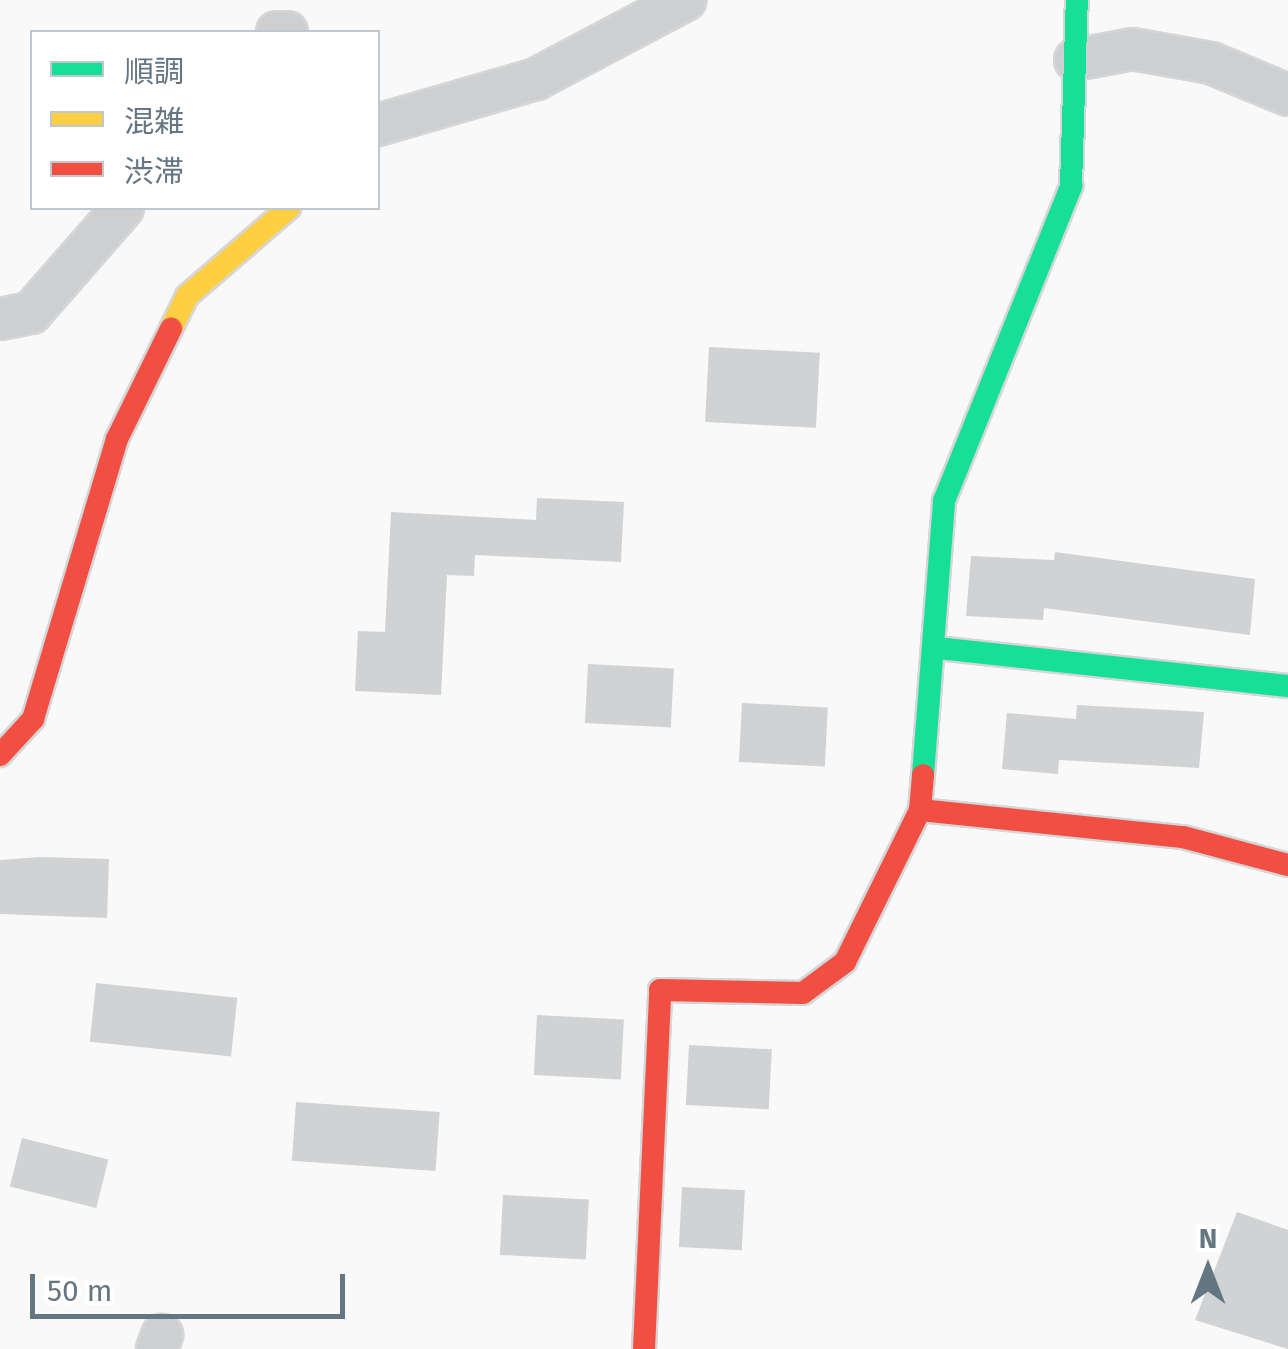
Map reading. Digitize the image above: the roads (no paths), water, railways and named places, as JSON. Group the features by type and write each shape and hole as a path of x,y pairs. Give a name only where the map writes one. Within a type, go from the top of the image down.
{"street":[{"path":"380,125 536,80 684,0"},
{"path":"644,1349 660,990 803,993 845,962 920,810 938,648 944,501 1071,186 1077,0"},
{"path":"1075,60 1132,49 1211,64 1288,95"},
{"path":"0,318 31,313 122,210"},
{"path":"0,756 33,718 117,439 186,296 288,210"},
{"path":"938,648 1288,686"},
{"path":"920,810 1183,837 1288,864"}]}
